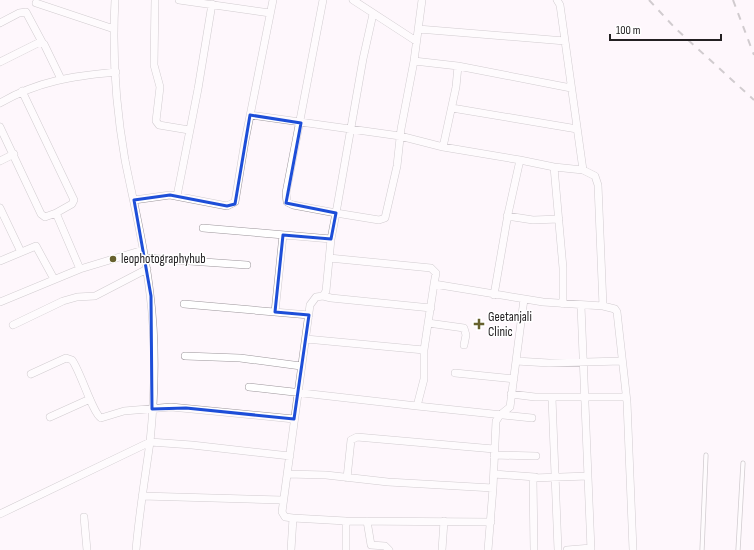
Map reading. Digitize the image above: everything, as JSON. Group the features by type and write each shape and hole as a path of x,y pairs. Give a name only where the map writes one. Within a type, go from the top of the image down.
{"street":[{"path":"116,0 114,29 122,138 143,250 146,258 151,296 154,375 150,442 136,550"},
{"path":"154,0 154,65 160,87 156,121 159,125 189,130"},
{"path":"179,0 270,13"},
{"path":"134,200 170,195 227,206 234,203 273,0"},
{"path":"323,0 305,91 301,123 286,193 286,202 292,205 380,220 384,219 397,166 400,136 414,61 422,0"},
{"path":"354,0 416,41"},
{"path":"557,0 560,5 583,170"},
{"path":"36,3 114,29"},
{"path":"177,196 198,89 212,4"},
{"path":"0,23 19,13 26,12 61,79"},
{"path":"322,296 326,292 331,239 362,59 373,14"},
{"path":"418,29 565,41"},
{"path":"0,62 38,42 42,42"},
{"path":"414,61 458,66 571,88"},
{"path":"443,147 452,108 458,66"},
{"path":"0,103 22,91 43,83 61,79 116,72"},
{"path":"0,127 43,216 56,213 72,204 74,200 22,91"},
{"path":"452,108 577,129"},
{"path":"250,116 350,131 400,136 443,147 554,167 583,170 595,176 598,185 603,306"},
{"path":"0,161 14,154"},
{"path":"494,295 507,216 520,160"},
{"path":"554,167 563,268 562,304"},
{"path":"0,208 21,252"},
{"path":"56,213 80,269"},
{"path":"507,216 533,220 558,219"},
{"path":"203,228 331,239"},
{"path":"275,312 283,235"},
{"path":"0,262 34,246 38,246 54,279"},
{"path":"0,302 80,269 143,250"},
{"path":"146,258 247,265"},
{"path":"329,258 431,268 436,273 424,350 424,379 417,406"},
{"path":"13,325 63,301 77,297 95,296 147,269"},
{"path":"434,284 494,295 581,306 603,306 615,309 617,312 626,397 633,550"},
{"path":"431,308 322,296 317,296 312,302 301,366 283,500 283,516 293,518 346,521 490,522"},
{"path":"488,550 494,474 496,421 500,415 510,407 524,299"},
{"path":"184,304 309,315"},
{"path":"567,550 591,549 581,306"},
{"path":"428,323 464,328 466,335 464,345"},
{"path":"306,339 424,350"},
{"path":"185,356 240,358 301,366"},
{"path":"31,374 69,358 74,362 97,415 101,418 121,411 186,408 294,419"},
{"path":"516,361 583,363 622,361"},
{"path":"455,373 514,379"},
{"path":"249,387 532,418"},
{"path":"511,394 552,398 626,397"},
{"path":"552,398 558,550"},
{"path":"50,417 90,399"},
{"path":"347,478 351,440 356,437 536,456"},
{"path":"0,514 150,442 290,456"},
{"path":"287,474 493,488"},
{"path":"494,474 588,476"},
{"path":"534,550 533,479 536,476"},
{"path":"142,496 283,500"},
{"path":"84,517 87,550"},
{"path":"291,550 293,518"},
{"path":"346,521 346,550"},
{"path":"367,521 371,545 386,546 389,550"},
{"path":"442,550 444,521"}],"lane":[{"path":"702,550 706,455"},
{"path":"738,550 743,463"}],"highlighted area":[{"path":"250,115 301,123 286,203 336,213 331,239 283,235 275,312 309,315 294,419 186,408 152,409 151,296 134,200 170,195 227,206 235,204"}],"railway":[{"path":"649,0 675,28 754,100"},
{"path":"733,0 754,55"}],"place":[{"name":"leophotographyhub","path":"113,259"},
{"name":"Geetanjali Clinic","path":"479,324"}]}
